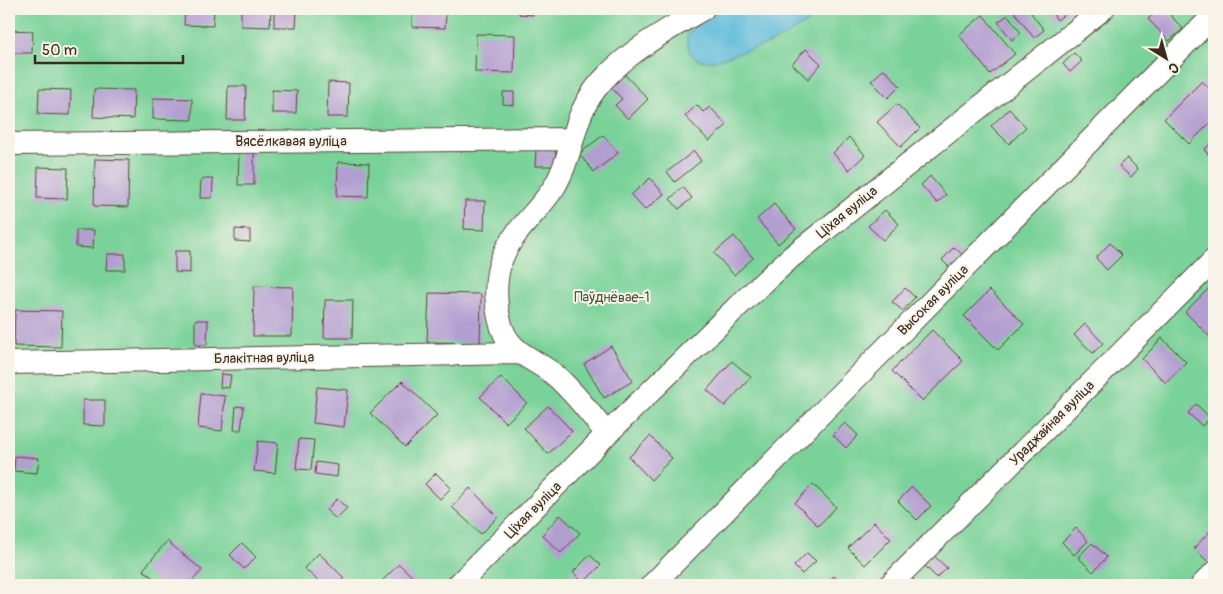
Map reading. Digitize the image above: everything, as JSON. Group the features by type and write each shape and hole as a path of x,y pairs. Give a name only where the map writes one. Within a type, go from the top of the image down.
{"lane":[{"path":"607,434 556,376 519,353 506,338 497,310 498,277 501,260 512,241 555,185 566,162 582,108 602,81 648,42 703,9"},
{"name":"Ціхая вуліца","path":"458,585 607,434 790,258 1103,9"},
{"name":"Высокая вуліца","path":"652,585 1214,15"},
{"name":"Вясёлкавая вуліца","path":"9,144 572,139"},
{"name":"Ураджайная вуліца","path":"890,585 1214,260"},
{"name":"Блакітная вуліца","path":"9,363 519,353"},
{"path":"1202,585 1214,572"}],"green space":[{"name":"Паўднёвае-1","path":"9,9 1214,9 1214,585 9,585"}],"water":[{"path":"719,9 828,9 776,41 721,59 704,61 697,59 692,55 688,47 687,36 699,20"}],"building":[{"path":"185,9 214,9 213,26 184,25"},
{"path":"241,9 271,9 270,27 241,26"},
{"path":"519,9 533,9 533,15 519,14"},
{"path":"1012,9 1028,9 1044,30 1034,38"},
{"path":"1049,9 1072,9 1057,20"},
{"path":"1159,9 1165,9 1183,29 1169,41 1148,19"},
{"path":"274,11 297,12 296,27 274,27"},
{"path":"412,13 446,13 445,28 412,27"},
{"path":"983,15 1015,54 990,74 959,35"},
{"path":"1008,15 1021,33 1012,40 998,22"},
{"path":"9,30 33,31 32,53 9,53"},
{"path":"476,34 515,35 514,73 475,72"},
{"path":"806,49 821,64 808,79 792,64"},
{"path":"1074,53 1082,61 1070,72 1063,64"},
{"path":"884,69 900,86 888,98 871,81"},
{"path":"623,73 648,99 628,119 615,105 622,99 609,85"},
{"path":"1202,81 1214,93 1214,119 1189,144 1164,119"},
{"path":"328,82 349,83 348,117 327,117"},
{"path":"228,86 246,86 245,120 227,120"},
{"path":"39,89 71,90 70,115 38,114"},
{"path":"94,89 134,90 133,119 93,117"},
{"path":"272,90 297,91 296,113 272,113"},
{"path":"503,92 514,92 514,105 503,104"},
{"path":"153,98 192,99 192,120 153,119"},
{"path":"897,104 920,128 901,147 877,122"},
{"path":"697,105 703,112 710,107 727,125 709,141 685,116"},
{"path":"1009,109 1026,127 1009,144 991,126"},
{"path":"603,135 618,153 594,172 579,154"},
{"path":"849,137 865,155 849,170 833,153"},
{"path":"1214,140 1214,160 1204,150"},
{"path":"536,150 556,150 555,166 535,166"},
{"path":"239,151 254,152 254,185 238,185"},
{"path":"694,151 701,161 675,182 667,172"},
{"path":"1127,158 1138,169 1131,177 1119,166"},
{"path":"95,159 129,160 128,207 94,206"},
{"path":"338,162 369,163 368,197 337,196"},
{"path":"38,167 68,168 67,199 37,198"},
{"path":"930,176 946,195 937,203 921,185"},
{"path":"650,178 664,194 645,210 631,195"},
{"path":"201,179 213,179 212,198 200,198"},
{"path":"683,187 692,198 679,209 670,199"},
{"path":"465,201 485,201 484,230 464,229"},
{"path":"774,204 796,229 778,244 757,219"},
{"path":"885,210 899,224 883,240 868,226"},
{"path":"235,229 250,230 250,242 235,241"},
{"path":"76,230 94,230 93,248 76,247"},
{"path":"9,233 11,233 11,249 9,249"},
{"path":"734,236 753,258 734,275 714,253"},
{"path":"1110,243 1122,255 1107,270 1096,258"},
{"path":"954,247 964,256 951,269 942,260"},
{"path":"175,251 190,251 190,273 175,272"},
{"path":"107,254 125,254 125,270 106,270"},
{"path":"1214,285 1214,341 1185,312"},
{"path":"254,286 293,287 292,336 253,336"},
{"path":"905,288 915,297 903,311 892,302"},
{"path":"990,290 1024,324 998,350 964,316"},
{"path":"429,293 481,294 480,343 427,342"},
{"path":"325,300 353,300 352,338 324,338"},
{"path":"15,310 62,311 61,347 14,346"},
{"path":"195,320 208,320 207,345 195,345"},
{"path":"1085,324 1103,343 1093,353 1074,335"},
{"path":"932,330 963,361 922,401 892,371"},
{"path":"1162,338 1186,362 1166,383 1142,359"},
{"path":"611,346 633,381 604,398 584,364"},
{"path":"732,361 751,377 725,406 707,390"},
{"path":"221,374 231,375 229,388 220,387"},
{"path":"501,377 527,403 506,423 480,397"},
{"path":"402,381 437,415 405,447 370,413"},
{"path":"317,387 348,390 344,427 313,423"},
{"path":"201,393 225,396 222,431 198,428"},
{"path":"83,400 105,400 105,426 83,425"},
{"path":"1196,404 1210,418 1202,426 1188,413"},
{"path":"236,406 244,407 241,430 234,430"},
{"path":"548,406 572,431 548,454 524,428"},
{"path":"845,423 858,435 846,448 833,435"},
{"path":"650,436 672,458 651,480 629,457"},
{"path":"299,439 314,440 311,470 296,469"},
{"path":"258,441 278,443 275,473 254,471"},
{"path":"15,456 39,458 37,473 14,471"},
{"path":"316,462 338,465 337,477 315,474"},
{"path":"436,473 451,488 440,499 425,484"},
{"path":"813,484 836,507 818,526 795,503"},
{"path":"912,487 931,506 917,520 898,501"},
{"path":"470,488 498,517 481,534 452,507"},
{"path":"337,499 347,508 336,519 326,510"},
{"path":"560,515 580,533 561,553 542,535"},
{"path":"874,522 891,539 865,565 848,548"},
{"path":"1214,527 1214,560 1210,564 1194,548"},
{"path":"1076,528 1088,541 1074,555 1062,542"},
{"path":"167,541 202,570 189,585 162,585 143,570"},
{"path":"242,543 256,557 244,569 230,555"},
{"path":"1092,543 1107,557 1093,572 1078,557"},
{"path":"319,553 344,578 337,585 322,585 304,568"},
{"path":"807,553 816,561 802,574 794,566"},
{"path":"590,555 601,565 583,583 573,572"},
{"path":"933,555 947,568 937,578 924,565"},
{"path":"399,564 421,585 387,585 382,581"},
{"path":"834,576 843,585 824,585"},
{"path":"911,577 919,585 902,585"}]}
